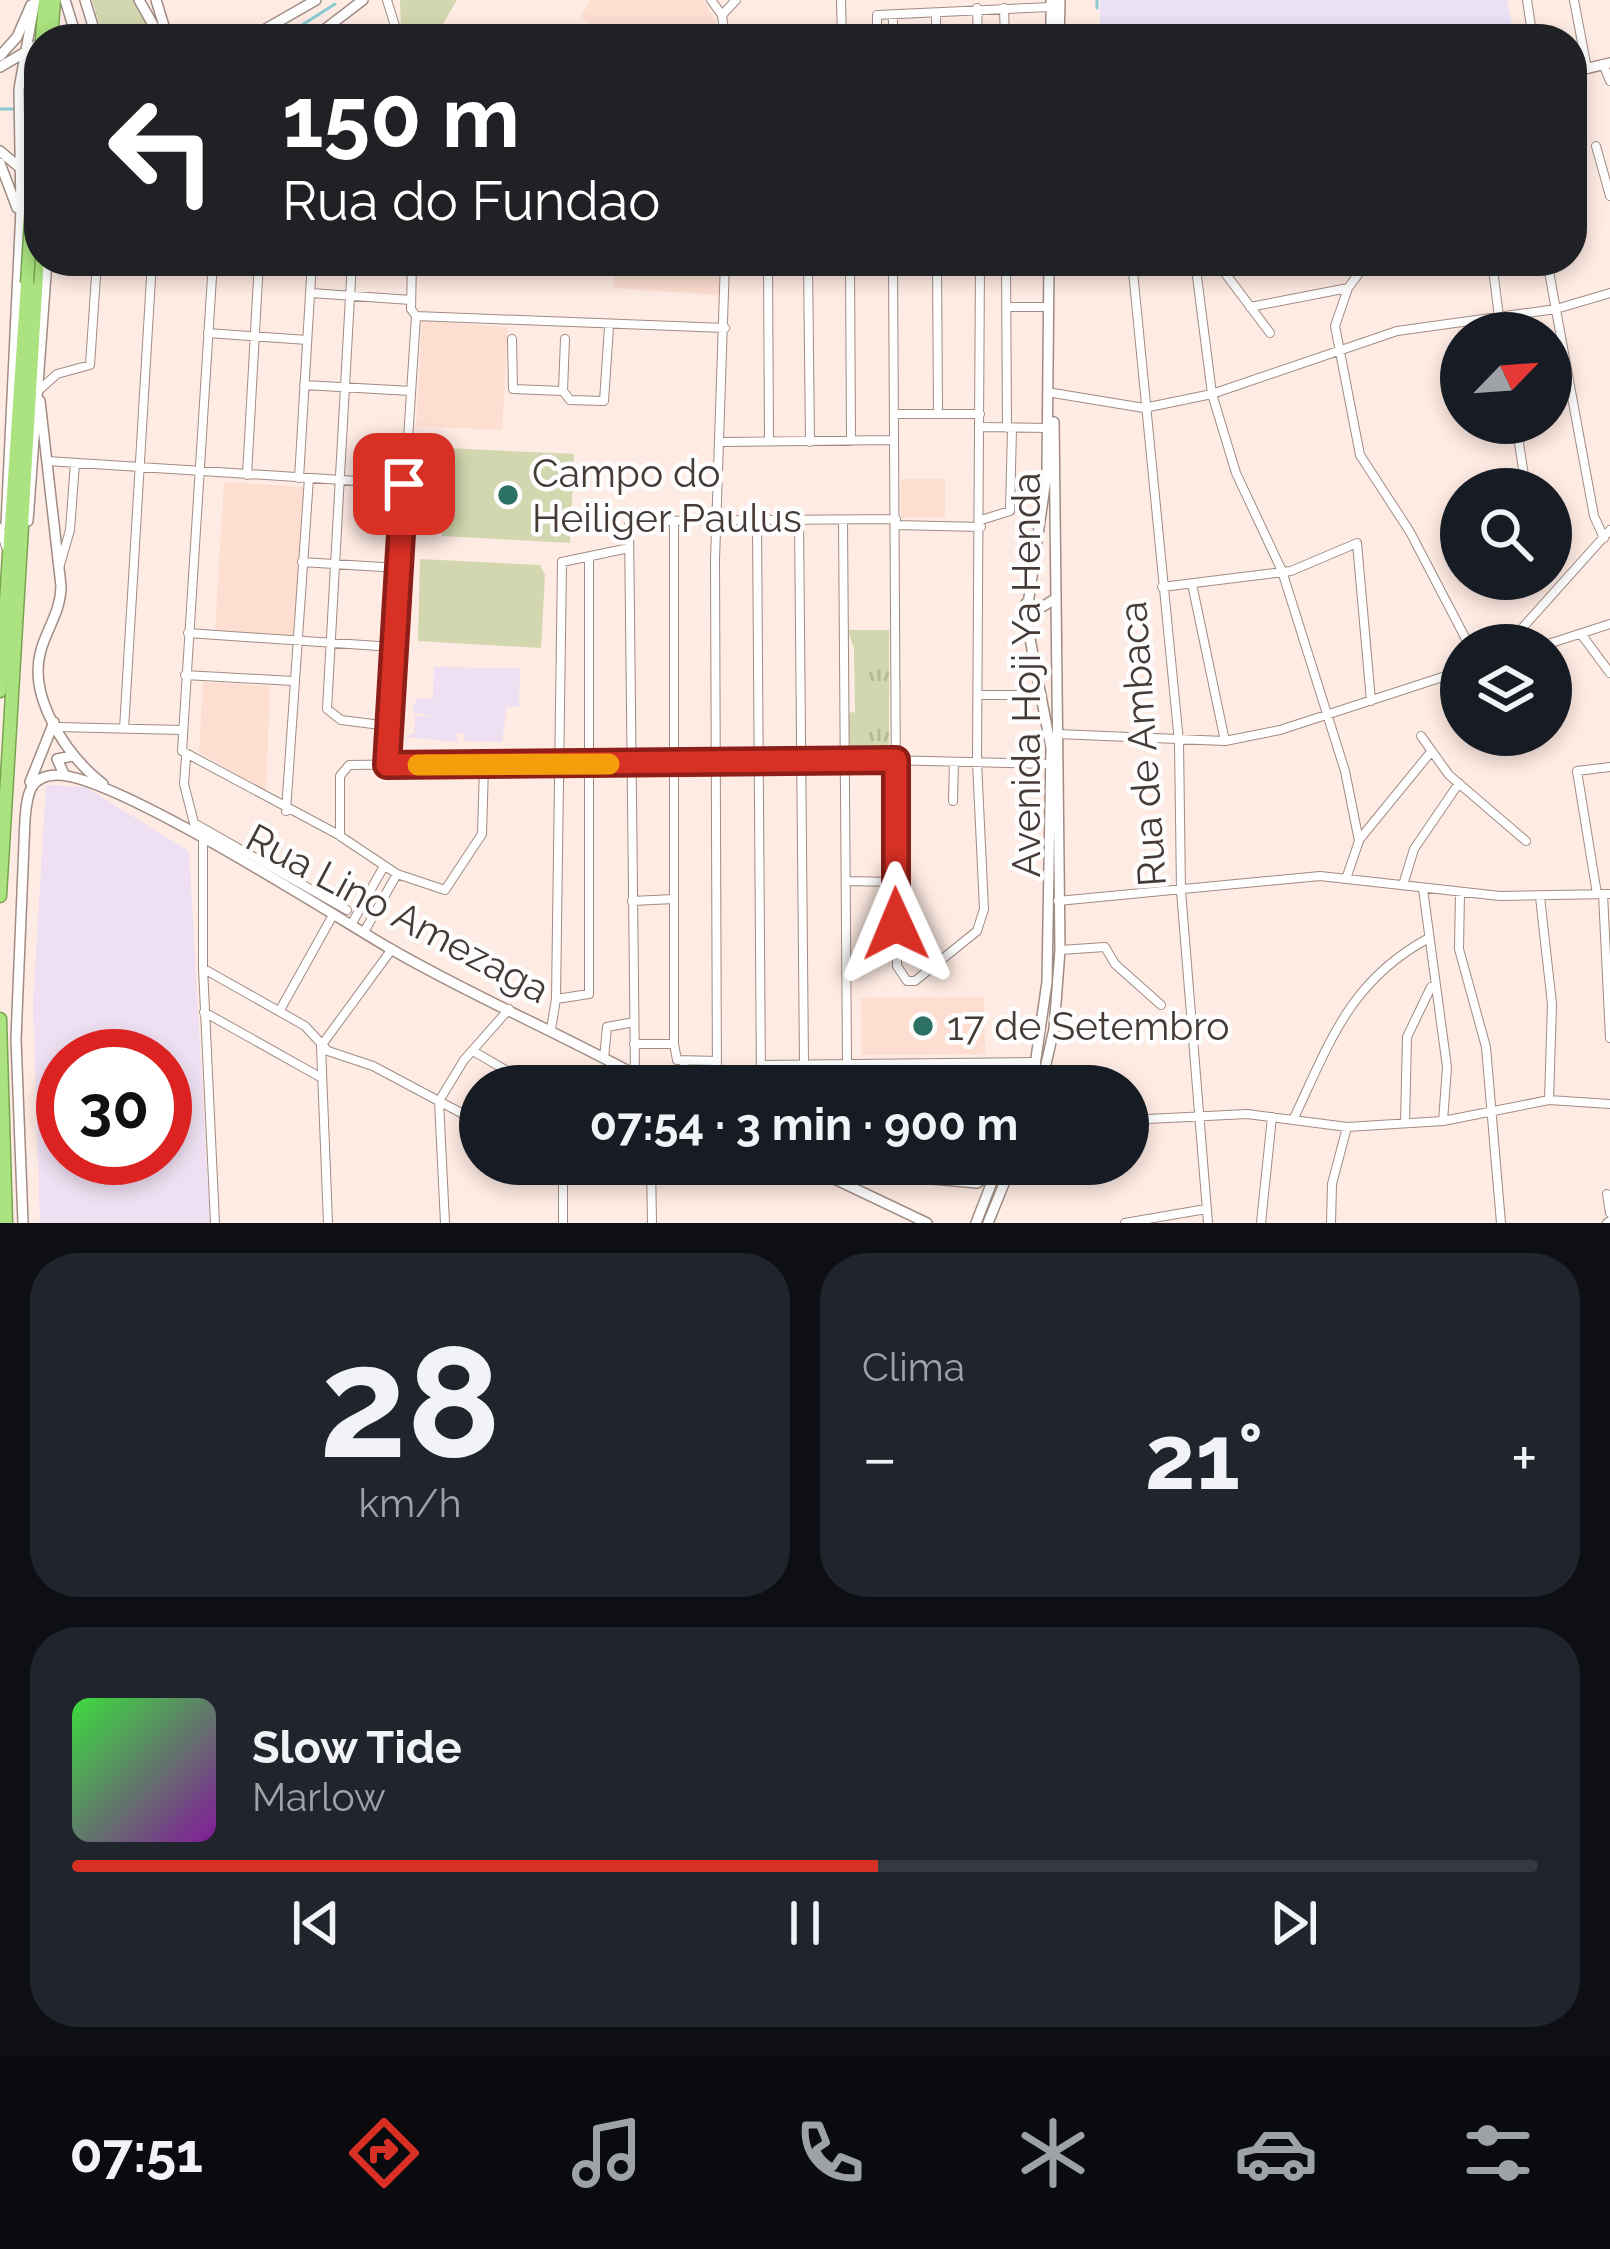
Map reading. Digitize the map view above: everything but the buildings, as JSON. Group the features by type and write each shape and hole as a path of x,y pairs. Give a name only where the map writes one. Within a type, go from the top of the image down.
{"highway":[{"path":"36,276 36,284"},
{"path":"0,896 13,548 37,276"},
{"path":"0,691 2,616 13,548"},
{"path":"0,1019 6,1223"}],"main road":[{"path":"0,56 16,38 34,0"},
{"path":"274,24 316,0"},
{"path":"346,5 363,0"},
{"path":"1587,69 1607,63"},
{"path":"13,548 24,67"},
{"path":"0,152 24,170"},
{"path":"0,163 12,185 19,223"},
{"path":"41,276 36,284 39,391 59,566 59,607 38,664 41,695 78,759 112,791"},
{"name":"Avenida Hoji Ya Henda","path":"1036,1062 1047,982 1050,764 1026,603 1043,517 1050,276"},
{"name":"Avenida Hoji Ya Henda","path":"1042,1065 1054,1029 1060,950 1051,276"},
{"path":"13,548 39,391"},
{"path":"1026,603 1042,610 1053,600"},
{"path":"1031,651 1042,633 1056,640"},
{"path":"23,1223 16,1039 27,793 55,724"},
{"path":"78,759 69,754 58,757 58,769 112,791"},
{"path":"27,793 42,778 68,776"},
{"name":"Rua Lino Amezaga","path":"112,791 392,950 617,1065"},
{"path":"848,1185 927,1223"},
{"path":"871,1185 877,1199"},
{"path":"976,1223 991,1185"},
{"path":"988,1223 1003,1185"}],"street":[{"path":"711,0 722,14 723,24"},
{"path":"722,14 736,0"},
{"path":"877,0 877,24"},
{"path":"877,15 936,16 971,6 1054,2"},
{"path":"1004,8 1005,24"},
{"path":"892,15 892,24"},
{"path":"936,16 936,24"},
{"path":"1607,63 1610,81"},
{"path":"1596,146 1610,196"},
{"path":"39,391 57,374 90,364 96,276"},
{"path":"124,728 151,276"},
{"path":"212,276 185,675 184,784 194,823 347,910"},
{"path":"247,475 258,276"},
{"path":"286,811 302,562 311,276"},
{"path":"351,276 328,644 329,715 389,726"},
{"path":"387,765 416,316 412,276"},
{"path":"714,1065 717,521 724,276"},
{"path":"768,276 769,441"},
{"path":"808,276 810,442"},
{"path":"850,276 851,441"},
{"path":"893,276 895,882 897,965 907,981 922,979 982,923 977,762 983,428 980,276"},
{"path":"937,276 938,413"},
{"path":"635,1065 631,523 981,523 1010,511 1006,276"},
{"name":"Rua de Ambaca","path":"1133,276 1179,742 1181,891 1208,1223"},
{"path":"1197,276 1212,394 1236,473 1282,571 1330,715 1359,841"},
{"path":"1227,276 1270,333"},
{"path":"1357,276 1336,320 1365,470 1410,532 1458,624"},
{"path":"1494,276 1497,312"},
{"path":"1550,276 1594,516 1607,534 1572,573"},
{"path":"1250,307 1348,288"},
{"path":"310,293 411,300"},
{"path":"1539,312 1610,293"},
{"path":"1006,307 1048,307"},
{"path":"416,316 724,328"},
{"path":"512,339 511,387 563,392 570,400 607,399 609,326"},
{"path":"1053,393 1144,408 1212,394 1397,331 1440,326"},
{"path":"208,333 307,340"},
{"path":"563,392 565,339"},
{"path":"304,386 411,391"},
{"path":"895,414 980,414"},
{"path":"983,428 1048,428"},
{"path":"722,442 893,440"},
{"path":"47,461 404,484"},
{"path":"59,566 70,530 75,464"},
{"path":"799,520 804,1065 1036,1062"},
{"path":"843,520 847,1063"},
{"path":"758,521 762,1065"},
{"path":"674,522 674,1044 680,1065"},
{"path":"0,528 13,548"},
{"path":"1162,587 1282,571 1357,543 1371,701"},
{"path":"551,1029 556,999 563,560 629,548"},
{"path":"556,999 588,997 589,558"},
{"path":"302,562 398,568"},
{"path":"1192,584 1225,741"},
{"path":"1526,624 1547,600"},
{"path":"1572,637 1610,624"},
{"path":"188,633 393,647"},
{"path":"1581,634 1610,673"},
{"path":"185,675 293,681"},
{"path":"1057,734 1225,741 1330,715 1440,678"},
{"path":"979,695 1043,695"},
{"path":"55,724 182,730"},
{"path":"1421,736 1460,783 1526,841"},
{"path":"1347,876 1359,841 1430,752"},
{"path":"184,754 340,836 397,874 437,891 451,884 482,834 484,765"},
{"path":"340,836 342,770 387,765 846,759 1050,764"},
{"path":"953,801 954,762"},
{"path":"1610,766 1577,770 1604,894 1610,1038"},
{"path":"1403,886 1420,838 1460,783"},
{"path":"202,841 202,968 215,1223"},
{"path":"351,925 384,866"},
{"path":"364,932 397,874"},
{"path":"1058,901 1347,876 1460,893 1604,894"},
{"path":"846,881 895,882"},
{"path":"1424,889 1432,986 1445,1042 1443,1121"},
{"path":"1460,893 1458,941 1486,1047 1501,1223"},
{"path":"1540,897 1552,1004 1549,1100"},
{"path":"632,901 674,899"},
{"path":"280,1010 333,915"},
{"path":"1293,1120 1360,989 1391,960 1427,939"},
{"path":"1060,950 1105,947 1115,964 1161,1005"},
{"path":"328,1223 321,1046 392,950"},
{"path":"202,968 280,1010 312,1032 321,1046 459,1111"},
{"path":"1405,1123 1407,1037 1432,986"},
{"path":"445,1223 439,1100 510,1008"},
{"path":"204,1012 320,1077"},
{"path":"604,1058 607,1027 634,1022"},
{"path":"634,1044 674,1044"},
{"path":"473,1051 497,1065"},
{"path":"680,1060 713,1061"},
{"path":"1149,1119 1247,1114 1347,1127 1443,1121 1549,1100 1610,1104"},
{"path":"1261,1223 1272,1117"},
{"path":"1331,1223 1332,1184 1347,1127"},
{"path":"561,1185 563,1223"},
{"path":"649,1185 652,1223"},
{"path":"1607,1194 1609,1219"},
{"path":"1125,1223 1207,1209"}],"shaded area":[{"path":"590,0 703,0 716,24 590,24 580,18"},
{"path":"1100,0 1507,0 1512,24 1100,24"},
{"path":"614,276 719,276 719,295 614,288"},
{"path":"422,321 508,327 502,430 416,426"},
{"path":"901,479 945,479 945,517 901,518"},
{"path":"224,482 305,487 295,636 215,631"},
{"path":"434,667 520,668 519,707 507,707 502,742 465,741 464,733 457,733 457,742 404,737 414,733 415,716 433,716 412,712 416,699 433,699"},
{"path":"203,682 270,686 266,792 199,752"},
{"path":"46,785 85,787 189,851 210,1223 40,1223 39,1185 192,1185 192,1029 36,1029 36,1097 33,1003"},
{"name":"17 de Setembro","path":"984,997 985,1054 862,1055 861,998"}],"green space":[{"path":"92,0 133,0 149,24 99,24"},
{"path":"400,0 457,0 443,24 401,24"},
{"name":"Campo do Heiliger Paulus","path":"446,448 574,454 570,543 442,536"},
{"path":"420,559 540,565 545,575 541,648 418,641"},
{"path":"848,630 889,630 889,757 848,756 847,713 855,712 854,648"}],"waterway":[{"path":"1097,0 1097,8"},
{"path":"304,24 335,4"},
{"path":"0,109 13,109"}],"slow traffic":[{"path":"418,765 609,764"}],"place":[{"name":"Campo do Heiliger Paulus","path":"508,495"},
{"name":"17 de Setembro","path":"923,1026"}],"route":[{"path":"404,484 387,765 896,760 896,924"}]}
